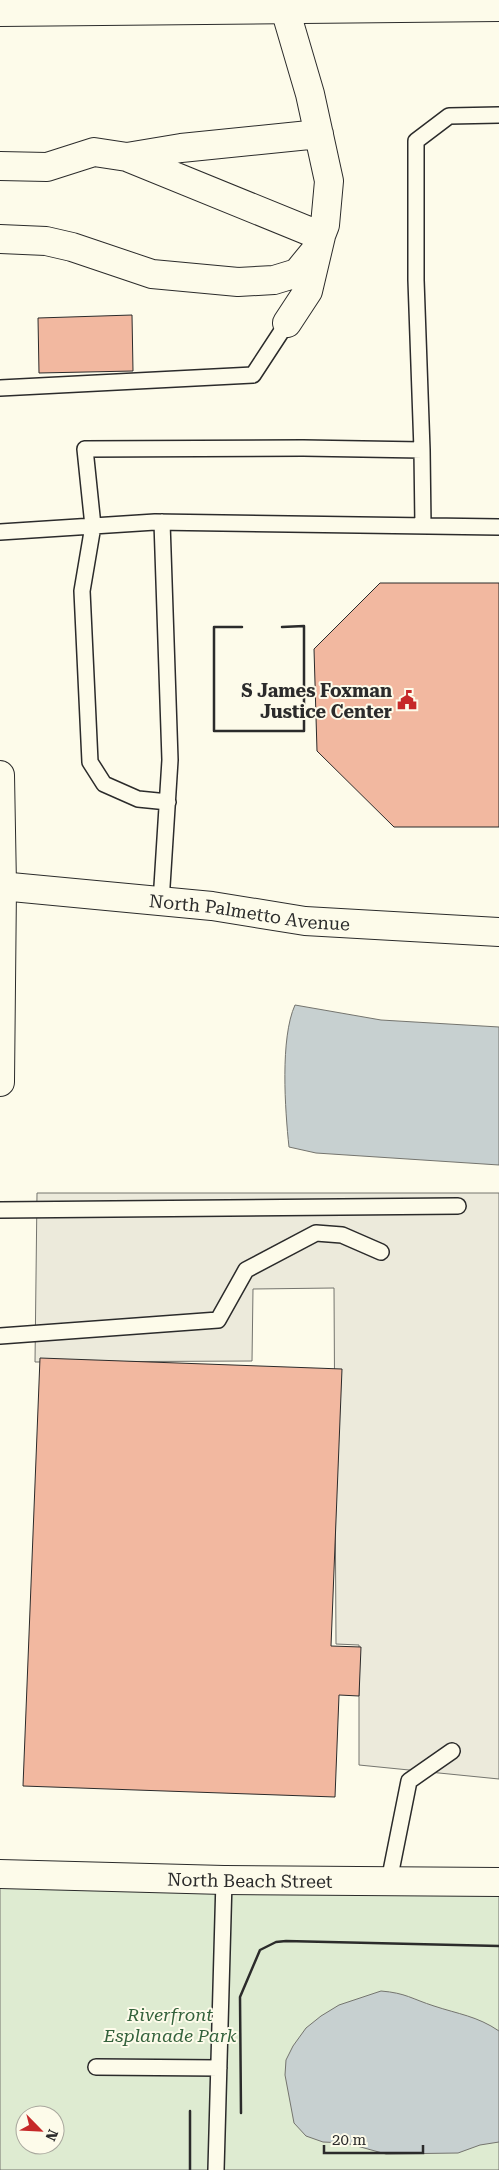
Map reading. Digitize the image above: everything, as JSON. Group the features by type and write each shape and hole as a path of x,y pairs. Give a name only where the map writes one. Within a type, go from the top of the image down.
{"street":[{"path":"0,12 499,7"},
{"path":"0,239 46,241 72,247 152,274 238,282 274,280 297,273 315,251 325,225 329,181 310,94 286,9"},
{"path":"126,158 181,148 319,134"},
{"path":"0,166 47,167 94,152 126,158 321,236"},
{"path":"287,323 308,291 321,236"},
{"path":"0,775 0,1082"},
{"name":"North Palmetto Avenue","path":"1,886 212,906 305,922 499,932"},
{"name":"North Beach Street","path":"0,1874 224,1880 499,1882"}],"lane":[{"path":"423,526 416,280 416,141 449,116 499,115"},
{"path":"0,388 253,375 287,323"},
{"path":"168,802 138,799 104,784 90,762 82,591 93,526 86,449 303,448 422,450"},
{"path":"161,902 170,760 162,522"},
{"path":"0,532 162,522 499,527"},
{"path":"0,1210 458,1206"},
{"path":"0,1336 218,1320 246,1270 316,1233 342,1236 381,1252"},
{"path":"388,1881 409,1781 452,1751"},
{"path":"216,2170 224,1880"},
{"path":"96,2067 219,2068"}],"green space":[{"name":"Riverfront Esplanade Park","path":"0,1874 499,1882 499,2170 0,2170"}],"shaded area":[{"path":"295,1005 381,1020 499,1027 499,1165 316,1153 289,1147 285,1095 285,1055 290,1019"},
{"path":"37,1193 499,1193 499,1779 359,1765 359,1645 336,1644 334,1288 253,1289 252,1361 35,1362"},
{"path":"381,1991 403,1995 467,2016 499,2031 499,2142 480,2145 458,2153 386,2154 346,2143 323,2142 306,2136 294,2123 285,2075 286,2060 293,2046 306,2028 321,2016 339,2005"}],"building":[{"path":"132,315 133,371 39,373 38,318"},
{"name":"S James Foxman Justice Center","path":"380,583 499,583 499,827 394,827 317,751 314,649"},
{"path":"40,1358 342,1369 331,1646 361,1647 359,1696 339,1695 335,1797 23,1786"}],"wall":[{"path":"242,627 214,627 214,731 304,731 304,626 282,627"},
{"path":"241,2113 240,1997 260,1950 276,1942 286,1941 499,1946"},
{"path":"190,2111 190,2170"}],"place":[{"name":"S James Foxman Justice Center","path":"407,700"}]}
